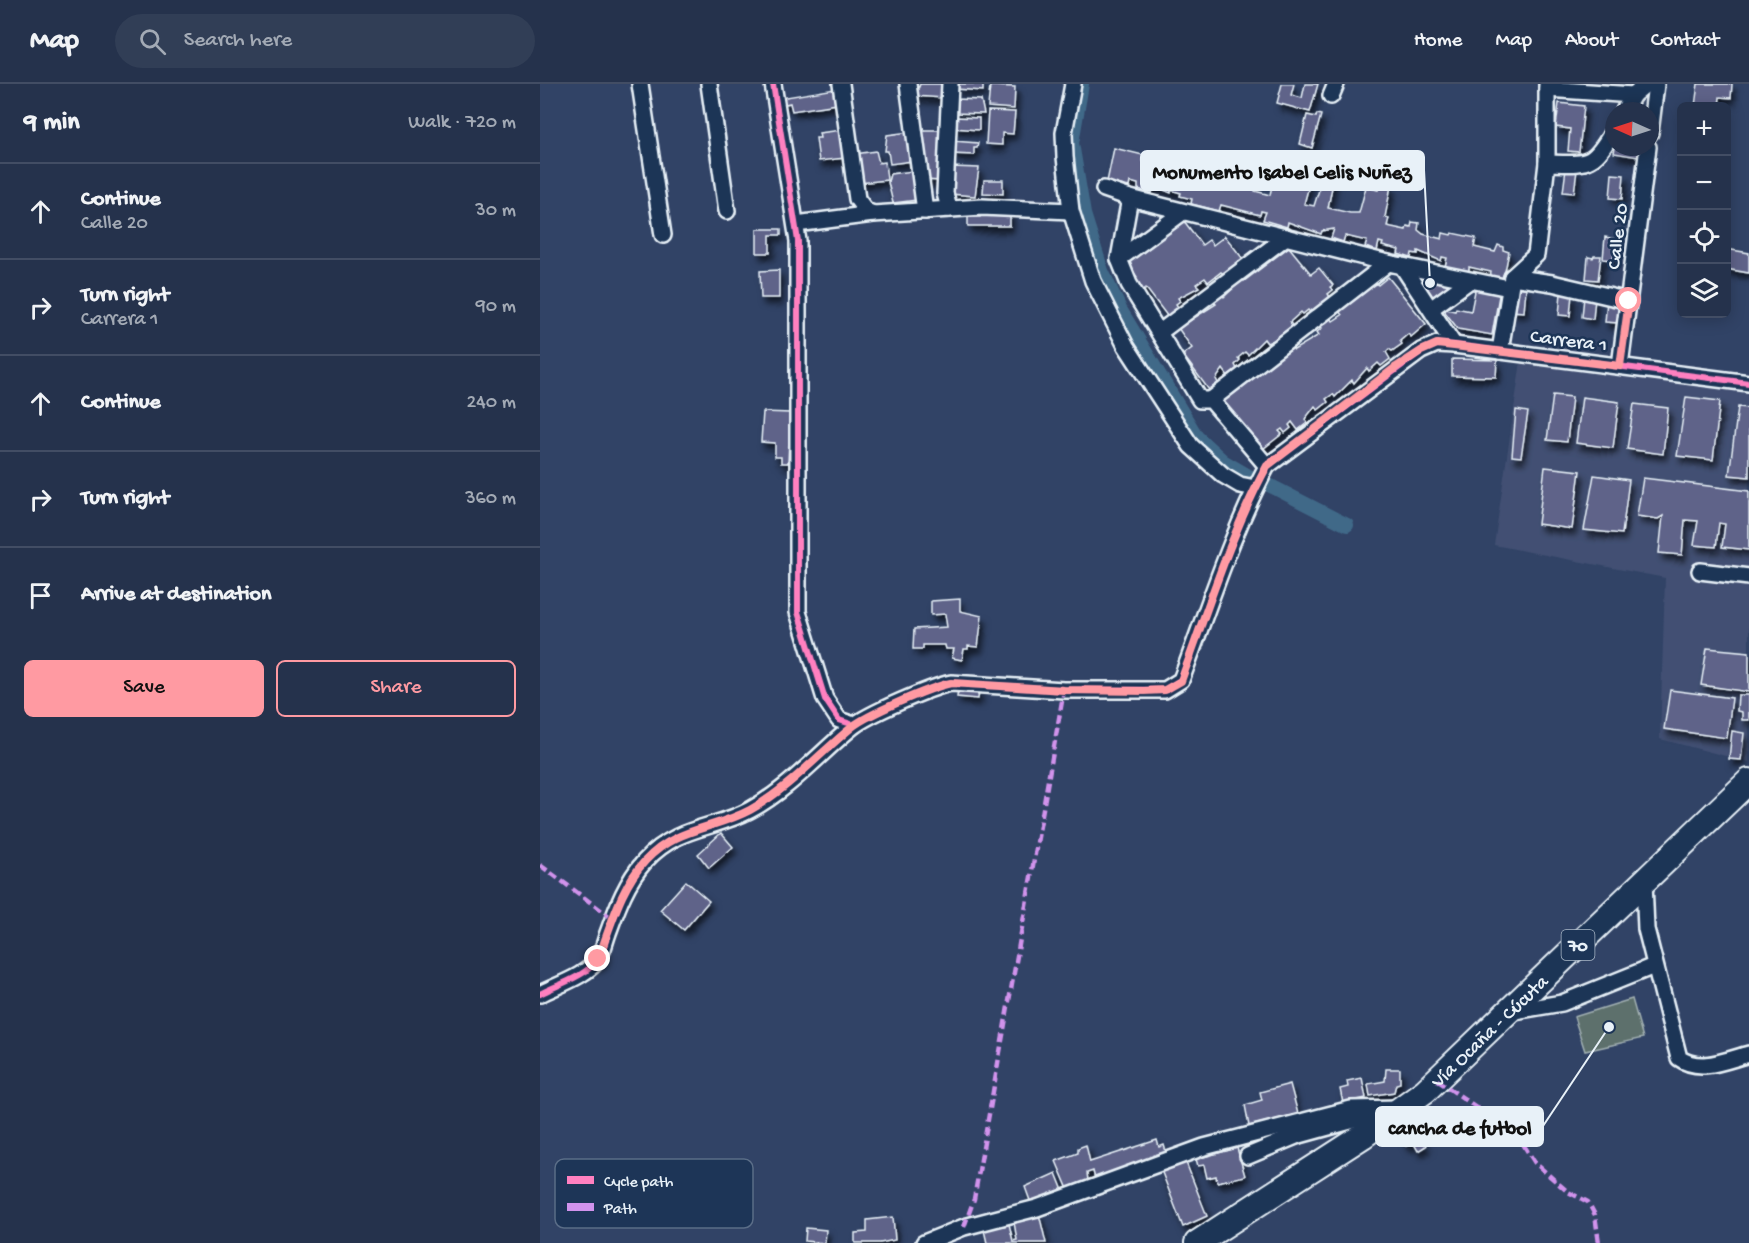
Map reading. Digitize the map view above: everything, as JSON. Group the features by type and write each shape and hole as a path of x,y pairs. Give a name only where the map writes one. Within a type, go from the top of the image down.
{"main road":[{"name":"Vía Ocaña - Cúcuta","path":"1197,1243 1405,1107 1508,1012 1749,781"}],"street":[{"path":"640,84 663,235"},
{"path":"709,84 727,211"},
{"path":"773,84 796,224 801,306 798,612 825,699 839,720 854,725"},
{"path":"841,84 857,199 866,211 873,214"},
{"path":"909,84 925,211"},
{"path":"949,209 945,193 950,84"},
{"path":"1073,84 1064,133 1071,210 1093,281 1126,346 1191,446 1223,475 1240,485 1255,488"},
{"path":"1629,102 1633,95 1646,84"},
{"path":"1654,102 1656,84"},
{"path":"1500,351 1511,283 1536,255 1547,163 1547,86 1633,95"},
{"path":"1547,163 1581,164 1597,158 1605,144"},
{"name":"Calle 20","path":"1620,366 1647,156"},
{"path":"1104,189 1183,212 1469,281 1552,283 1629,301"},
{"path":"1130,198 1119,259 1129,284 1200,400 1211,400 1395,264"},
{"path":"796,224 873,214 949,209 1018,206 1071,210"},
{"path":"1119,259 1183,212"},
{"path":"1160,332 1286,237"},
{"path":"1395,264 1432,308 1454,345"},
{"path":"1432,308 1469,281"},
{"name":"Carrera 1","path":"1267,466 1396,367 1437,344 1749,383"},
{"path":"540,994 584,971 598,959 620,898 644,862 662,846 687,831 733,817 774,795 854,725 936,686 951,683 1064,690 1144,691 1165,690 1181,681 1255,488 1267,466 1211,400"},
{"path":"1700,571 1749,577"},
{"path":"1644,882 1646,928 1679,1058 1689,1065 1699,1066 1749,1054"},
{"path":"1508,1012 1562,1004 1654,966"},
{"path":"924,1243 964,1227 1037,1208 1204,1148 1351,1109 1405,1107"},
{"path":"1248,1156 1296,1136 1354,1120 1372,1110"}],"shaded area":[{"path":"1521,361 1749,388 1749,762 1660,739 1665,578 1494,545"},
{"path":"1632,999 1643,1038 1585,1051 1574,1017"}],"building":[{"path":"920,84 945,84 944,98 914,96 915,87 919,87"},
{"path":"956,84 983,84 983,91 956,89"},
{"path":"1282,84 1294,84 1291,95 1302,98 1305,84 1318,84 1310,112 1277,103"},
{"path":"1698,84 1732,84 1731,98 1720,97 1719,102 1696,102"},
{"path":"990,86 1015,87 1014,109 988,107"},
{"path":"835,89 837,104 792,111 790,103 781,105 780,98"},
{"path":"955,99 981,100 984,114 954,113"},
{"path":"1559,103 1584,106 1579,152 1568,151 1570,129 1556,127"},
{"path":"988,111 1015,112 1013,134 1002,133 1002,145 986,144"},
{"path":"1317,114 1321,115 1312,148 1300,144 1307,115 1316,117"},
{"path":"954,117 979,118 979,130 953,128"},
{"path":"842,130 845,158 819,161 816,138 820,138 819,133"},
{"path":"919,130 942,130 940,181 925,180"},
{"path":"909,132 912,161 890,164 888,151 885,151 887,135"},
{"path":"953,141 978,143 977,148 974,148 974,155 952,154"},
{"path":"1114,148 1143,155 1142,161 1148,162 1149,158 1166,161 1164,171 1180,174 1182,165 1196,169 1195,174 1204,175 1205,171 1211,172 1211,178 1220,180 1222,175 1239,179 1238,187 1242,188 1244,180 1256,183 1255,191 1270,195 1274,176 1310,182 1304,204 1314,206 1324,174 1334,177 1328,208 1350,213 1359,213 1366,187 1378,190 1380,184 1391,186 1385,217 1389,218 1387,226 1406,230 1407,226 1411,227 1412,222 1419,223 1418,230 1423,234 1442,239 1443,233 1476,238 1474,247 1495,252 1498,245 1503,247 1503,250 1509,252 1503,281 1490,278 1491,272 1469,267 1469,273 1445,267 1447,258 1442,257 1441,261 1418,251 1418,254 1412,253 1411,258 1398,254 1399,250 1382,246 1383,243 1379,242 1377,251 1365,247 1367,241 1345,236 1343,242 1331,238 1334,229 1322,231 1321,234 1288,222 1287,227 1263,220 1266,212 1261,211 1260,215 1221,205 1219,211 1191,204 1192,199 1180,196 1181,193 1171,190 1171,193 1154,186 1152,193 1138,189 1138,184 1130,182 1129,187 1107,182"},
{"path":"876,151 879,163 885,162 887,180 859,183 855,154"},
{"path":"951,167 979,168 975,196 950,194"},
{"path":"1566,169 1577,170 1574,193 1563,192"},
{"path":"913,171 917,200 893,203 888,182 890,174"},
{"path":"1612,174 1624,175 1622,199 1610,198"},
{"path":"984,180 1003,180 1003,194 983,193"},
{"path":"980,210 1010,211 1010,226 968,226 968,217 980,217"},
{"path":"1184,221 1202,245 1209,240 1213,245 1225,236 1243,259 1225,275 1221,272 1208,282 1205,278 1196,284 1199,287 1178,298 1180,301 1176,304 1179,309 1168,317 1146,288 1142,291 1134,280 1137,277 1126,260"},
{"path":"757,229 781,229 781,235 770,235 770,253 757,253"},
{"path":"1605,237 1616,239 1613,260 1603,259"},
{"path":"1289,247 1311,274 1319,268 1333,285 1330,287 1333,290 1328,294 1330,297 1312,314 1308,310 1303,314 1301,312 1290,322 1292,326 1274,340 1267,343 1264,339 1248,355 1245,352 1238,358 1240,360 1235,365 1237,369 1228,376 1223,369 1216,379 1218,383 1209,390 1183,355 1192,348 1178,328 1216,304 1213,300 1221,293 1224,297 1243,279 1244,281"},
{"path":"1731,250 1749,253 1749,273 1731,270"},
{"path":"1601,256 1598,280 1586,279 1588,257 1593,258"},
{"path":"779,270 779,298 761,298 760,271"},
{"path":"1414,275 1450,284 1432,299"},
{"path":"1388,277 1426,324 1411,337 1408,334 1400,341 1402,344 1392,351 1389,349 1386,352 1390,359 1381,366 1378,363 1369,371 1367,368 1354,383 1352,380 1335,397 1333,394 1326,399 1328,402 1318,410 1315,406 1305,419 1307,423 1298,430 1292,422 1289,425 1291,428 1285,433 1282,429 1279,431 1282,434 1259,452 1219,402 1293,348 1294,350 1319,335 1317,332 1322,328 1320,326 1330,317 1333,321 1342,315 1338,310 1375,282 1378,285"},
{"path":"1476,286 1500,290 1492,335 1458,329 1445,312 1446,309 1455,311 1456,308 1471,311"},
{"path":"1513,287 1526,288 1524,312 1511,311"},
{"path":"1561,293 1572,294 1570,316 1559,315"},
{"path":"1584,297 1595,298 1593,319 1582,317"},
{"path":"1607,300 1620,301 1618,323 1605,322"},
{"path":"1452,359 1497,360 1496,377 1452,376"},
{"path":"1553,395 1572,397 1567,442 1547,440"},
{"path":"1582,397 1619,402 1613,448 1576,443"},
{"path":"1686,397 1720,401 1713,460 1677,456"},
{"path":"1634,404 1668,408 1663,454 1627,449"},
{"path":"1738,407 1749,408 1749,477 1729,475"},
{"path":"1516,410 1528,412 1521,457 1512,456"},
{"path":"763,412 790,413 788,463 781,463 781,457 775,457 775,443 761,442"},
{"path":"1545,467 1580,471 1572,529 1538,524"},
{"path":"1594,475 1629,480 1622,534 1584,530"},
{"path":"1643,478 1749,491 1749,550 1722,547 1725,524 1719,523 1716,547 1694,545 1698,521 1685,520 1682,555 1659,553 1663,516 1658,519 1637,516"},
{"path":"960,599 960,611 982,616 978,647 968,646 968,649 964,649 962,660 952,658 954,649 946,649 945,645 923,645 923,649 913,649 914,629 947,627 945,614 931,615 931,601"},
{"path":"1707,648 1749,652 1749,692 1701,685"},
{"path":"958,688 979,690 978,699 957,697"},
{"path":"1670,690 1732,698 1727,738 1664,729"},
{"path":"1738,695 1749,695 1749,720 1742,720 1742,712 1737,711"},
{"path":"1732,731 1744,733 1741,760 1729,759"},
{"path":"721,833 733,847 709,868 698,854"},
{"path":"686,881 709,901 684,930 660,910"},
{"path":"1386,1069 1400,1069 1400,1083 1396,1084 1394,1092 1370,1096 1368,1084 1385,1081"},
{"path":"1362,1078 1366,1098 1343,1103 1340,1089 1348,1087 1347,1081"},
{"path":"1290,1084 1298,1114 1249,1126 1245,1105 1262,1100 1260,1092"},
{"path":"1415,1127 1426,1146 1418,1151 1413,1142 1406,1146 1401,1135"},
{"path":"1157,1140 1159,1147 1164,1145 1167,1155 1095,1179 1093,1171 1087,1173 1088,1181 1068,1189 1056,1161 1078,1153 1078,1148 1086,1145 1090,1162"},
{"path":"1237,1148 1245,1176 1217,1182 1216,1176 1207,1178 1204,1165 1198,1166 1196,1159"},
{"path":"1185,1160 1207,1216 1183,1227 1161,1170"},
{"path":"1056,1173 1064,1193 1032,1206 1025,1187"},
{"path":"1039,1214 1046,1243 987,1243 984,1230 1009,1224 1013,1241 1017,1240 1014,1222"},
{"path":"893,1217 895,1240 880,1243 855,1243 855,1233 867,1232 867,1220"},
{"path":"806,1228 826,1230 825,1243 805,1241"}],"waterway":[{"path":"1082,84 1072,143 1084,214 1102,271 1120,309 1197,437 1223,461 1254,479"},
{"path":"1265,483 1347,525"}],"marked path":[{"path":"964,1227 974,1199 1064,690"},
{"path":"540,865 613,919"},
{"path":"1437,1080 1518,1136 1535,1163 1568,1192 1588,1202 1595,1215 1599,1243"}],"cycle path":[{"path":"773,84 798,241 798,612 825,699 839,720 854,725"},
{"path":"540,994 579,975 598,959 627,886 638,869 657,849 683,834 736,816 764,802 852,727 885,708 951,683 1064,690 1165,690 1181,680 1231,545 1267,466 1421,351 1437,344 1454,345 1749,383"}],"place":[{"name":"Monumento Isabel Celis Nuñez","path":"1430,283"},
{"name":"cancha de futbol","path":"1609,1027"}],"route":[{"path":"598,959 620,898 644,862 662,846 693,828 748,811 774,795 854,725 874,714 936,686 951,683 1064,690 1144,691 1165,690 1174,686 1181,681 1243,517 1267,466 1396,367 1437,344 1620,366 1629,301"}]}
